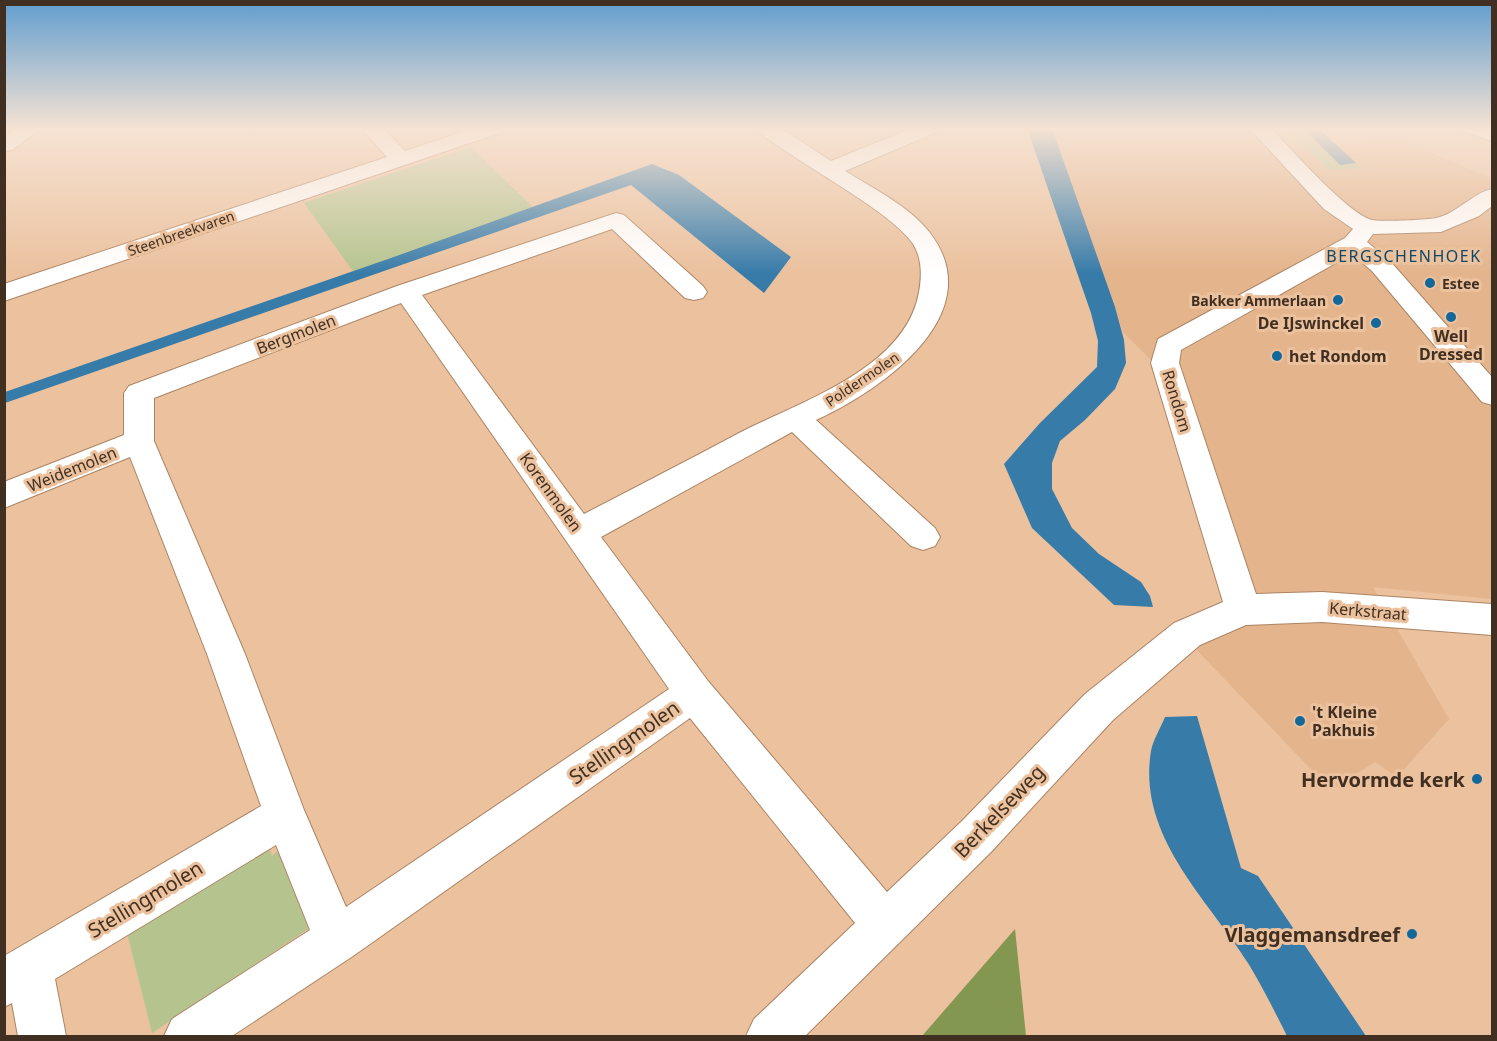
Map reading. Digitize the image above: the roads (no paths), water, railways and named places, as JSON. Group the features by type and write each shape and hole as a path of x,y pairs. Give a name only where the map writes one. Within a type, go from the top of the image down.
{"street":[{"name":"Steenbreekvaren","path":"4,293 349,177"},
{"name":"Poldermolen","path":"580,532 795,417 824,405 899,356 924,324 934,301 934,267 923,240 895,214 839,177"},
{"path":"1306,177 1360,235 1381,266 1492,395"},
{"path":"1360,235 1441,225 1471,211 1492,196"},
{"name":"Bergmolen","path":"285,815 226,654 139,441 139,393 406,292 616,219 694,292"},
{"name":"Rondom","path":"1243,610 1166,363 1168,345 1360,235"},
{"name":"Korenmolen","path":"406,292 694,693"},
{"path":"795,417 923,537"},
{"name":"Weidemolen","path":"4,496 139,441"},
{"name":"Kerkstraat","path":"1243,610 1323,607 1492,620"},
{"name":"Berkelseweg","path":"771,1036 977,836 1099,707 1187,634 1243,610"},
{"name":"Stellingmolen","path":"189,1036 338,940 694,693 885,924"},
{"path":"285,815 338,940"},
{"name":"Stellingmolen","path":"42,1036 18,982 285,815"}],"water":[{"path":"617,177 681,177 791,257 764,293 631,185 5,403 5,392"},
{"path":"1044,177 1069,177 1115,307 1124,340 1126,363 1115,389 1085,420 1060,441 1052,463 1052,489 1072,528 1099,554 1141,582 1150,596 1153,607 1114,605 1032,528 1004,464 1040,423 1097,367 1098,341 1091,313"},
{"path":"1197,716 1241,868 1258,876 1366,1036 1287,1036 1248,963 1196,890 1165,838 1154,811 1149,782 1152,747 1165,717"}],"place":[{"name":"Estee","path":"1430,283"},
{"name":"Bakker Ammerlaan","path":"1338,300"},
{"name":"Well Dressed","path":"1451,317"},
{"name":"De IJswinckel","path":"1376,323"},
{"name":"het Rondom","path":"1277,356"},
{"name":"'t Kleine Pakhuis","path":"1300,721"},
{"name":"Hervormde kerk","path":"1477,779"},
{"name":"Vlaggemansdreef","path":"1412,934"}],"district":[{"name":"BERGSCHENHOEK","path":"1404,256"}]}
